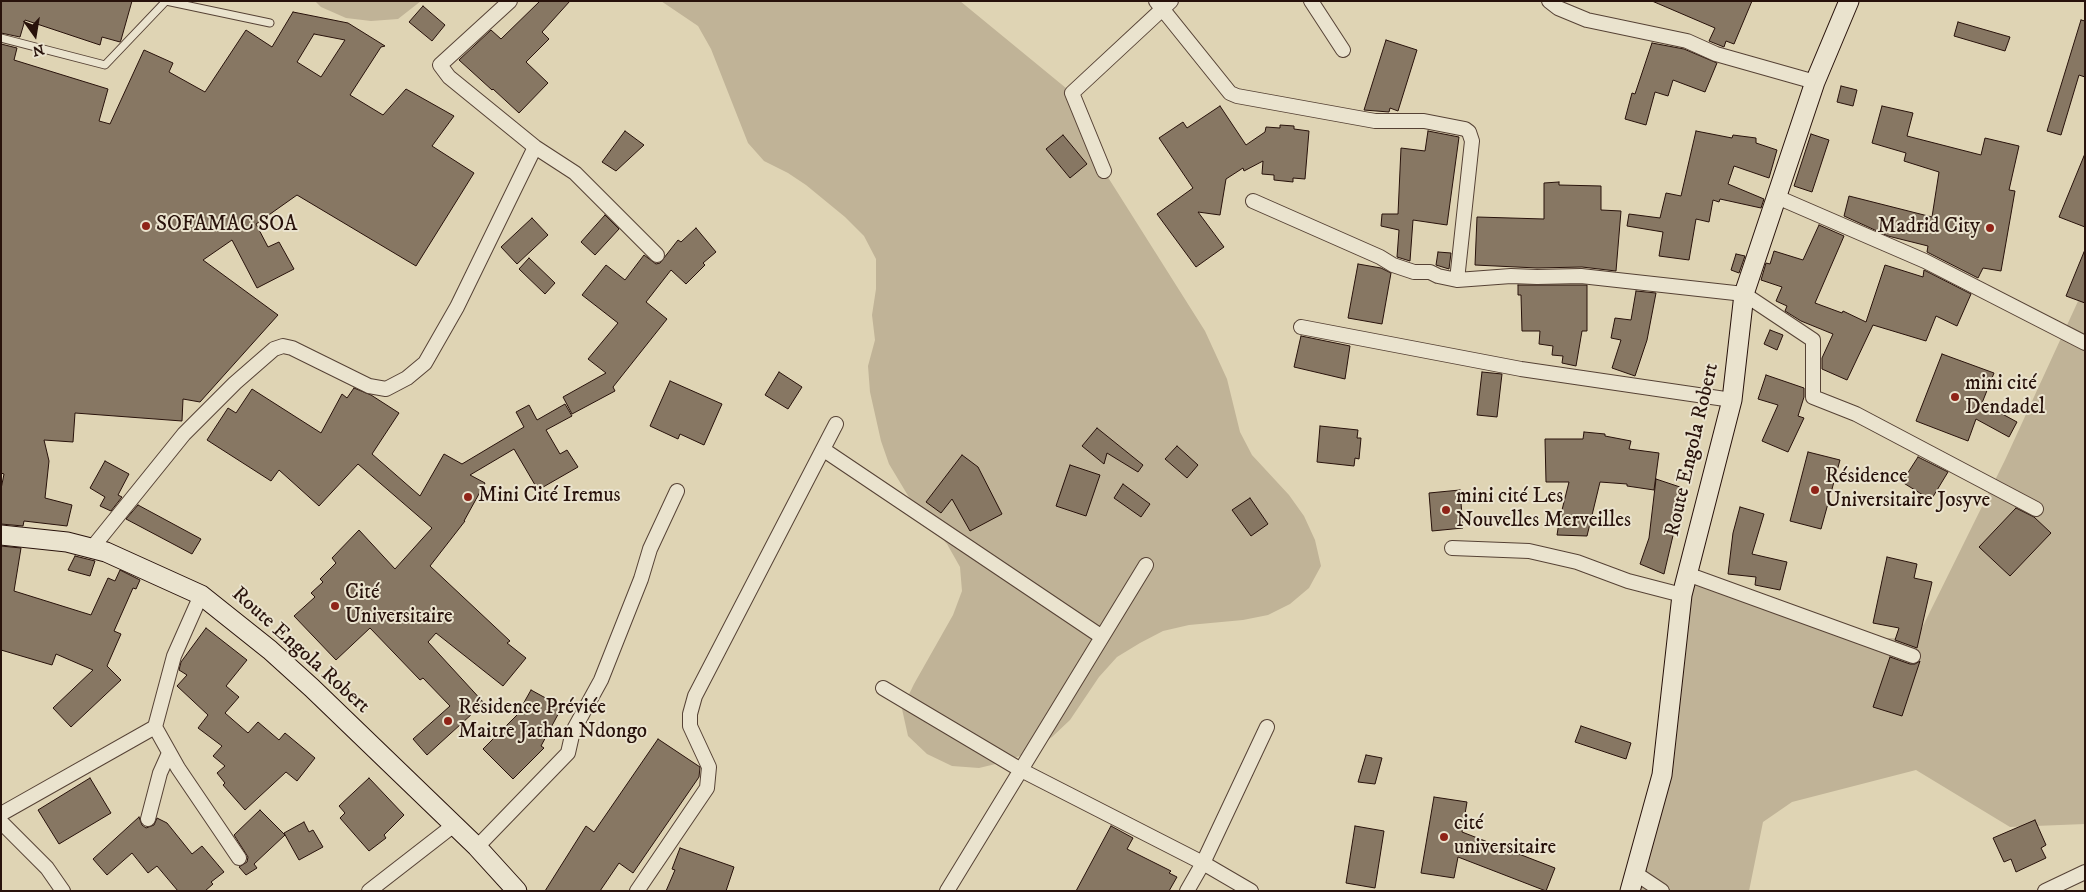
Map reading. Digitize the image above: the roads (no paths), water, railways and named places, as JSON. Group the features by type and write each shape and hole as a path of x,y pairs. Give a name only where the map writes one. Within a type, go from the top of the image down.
{"street":[{"path":"510,1 440,64 449,77 535,147 574,173 656,255"},
{"path":"1311,1 1343,50"},
{"name":"Route Engola Robert","path":"1632,882 1662,775 1682,595 1732,400 1744,294 1814,82 1849,1"},
{"path":"1104,171 1072,93 1163,4 1230,93 1237,96 1375,121 1424,121 1465,129 1469,132 1472,142 1457,280"},
{"path":"1556,4 1588,20 1687,41 1716,54 1814,82"},
{"path":"92,548 184,434 235,383 274,349 283,346 292,348 369,386 386,389 407,378 425,363 457,306 535,147"},
{"path":"1777,197 1925,261 2085,343"},
{"path":"1253,201 1371,252 1393,265 1414,272 1430,272 1438,276 1457,280 1511,276 1538,278 1581,276 1744,294 1814,340 1812,397 1856,414 2036,509"},
{"path":"1301,327 1521,369 1732,400"},
{"path":"637,891 707,788 709,767 690,726 690,714 695,696 836,424"},
{"path":"824,450 1102,637"},
{"path":"477,848 568,753 573,731 600,680 641,579 650,549 677,491"},
{"name":"Route Engola Robert","path":"1,535 67,542 106,552 201,595 270,650 305,681 454,825 517,891"},
{"path":"1452,548 1529,551 1576,562 1628,581 1682,595"},
{"path":"947,891 1146,565"},
{"path":"1687,574 1914,656"},
{"path":"201,595 174,656 155,727 169,752 239,858"},
{"path":"883,688 1020,770 1203,863 1251,891"},
{"path":"1,814 155,727"},
{"path":"1188,891 1267,727"},
{"path":"148,819 160,773 169,752"},
{"path":"1,822 47,868 63,891"},
{"path":"369,891 454,825"},
{"path":"2045,891 2085,872"},
{"path":"1632,882 1662,891"}],"lane":[{"path":"1,38 105,65 166,1 270,23"}],"place":[{"name":"SOFAMAC SOA","path":"146,226"},
{"name":"Madrid City","path":"1990,228"},
{"name":"mini cité Dendadel","path":"1955,397"},
{"name":"Résidence Universitaire Josyve","path":"1815,490"},
{"name":"Mini Cité Iremus","path":"468,497"},
{"name":"mini cité Les Nouvelles Merveilles","path":"1446,510"},
{"name":"Cité Universitaire","path":"335,606"},
{"name":"Résidence Préviée Maitre Jathan Ndongo","path":"448,721"},
{"name":"cité universitaire","path":"1444,837"}]}
